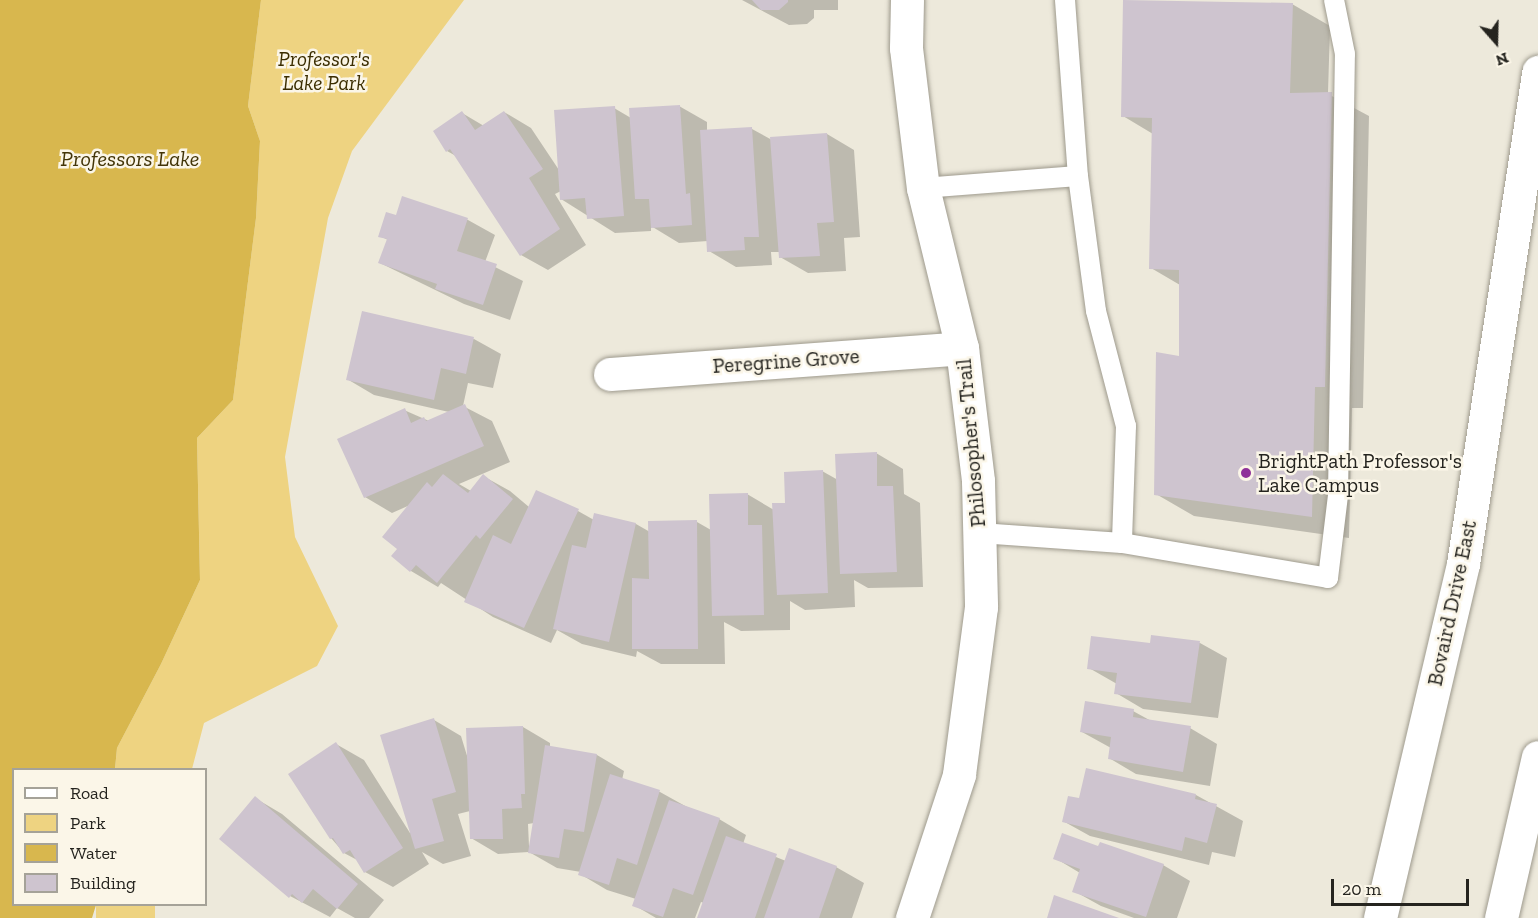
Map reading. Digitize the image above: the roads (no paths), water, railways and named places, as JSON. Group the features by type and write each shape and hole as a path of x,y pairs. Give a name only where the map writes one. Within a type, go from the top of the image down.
{"street":[{"name":"Philosopher's Trail","path":"907,0 906,48 923,188 962,348 978,481 981,608 960,775 912,918"},
{"name":"Bovaird Drive East","path":"1380,918 1463,564 1538,72"},
{"name":"Peregrine Grove","path":"610,374 962,348"},
{"path":"1501,918 1538,758"}],"lane":[{"path":"1065,0 1078,176 1096,311 1126,426 1122,543"},
{"path":"980,533 1122,543 1328,579 1338,495 1345,54 1334,0"},
{"path":"923,188 1078,176"}],"water":[{"name":"Professors Lake","path":"0,0 261,0 248,106 260,141 256,218 233,400 197,438 200,580 161,664 117,748 115,768 12,768 12,906 96,906 92,918 0,918"}],"place":[{"name":"BrightPath Professor's Lake Campus","path":"1246,473"}],"park label":[{"name":"Professor's Lake Park","path":"324,71"}]}
